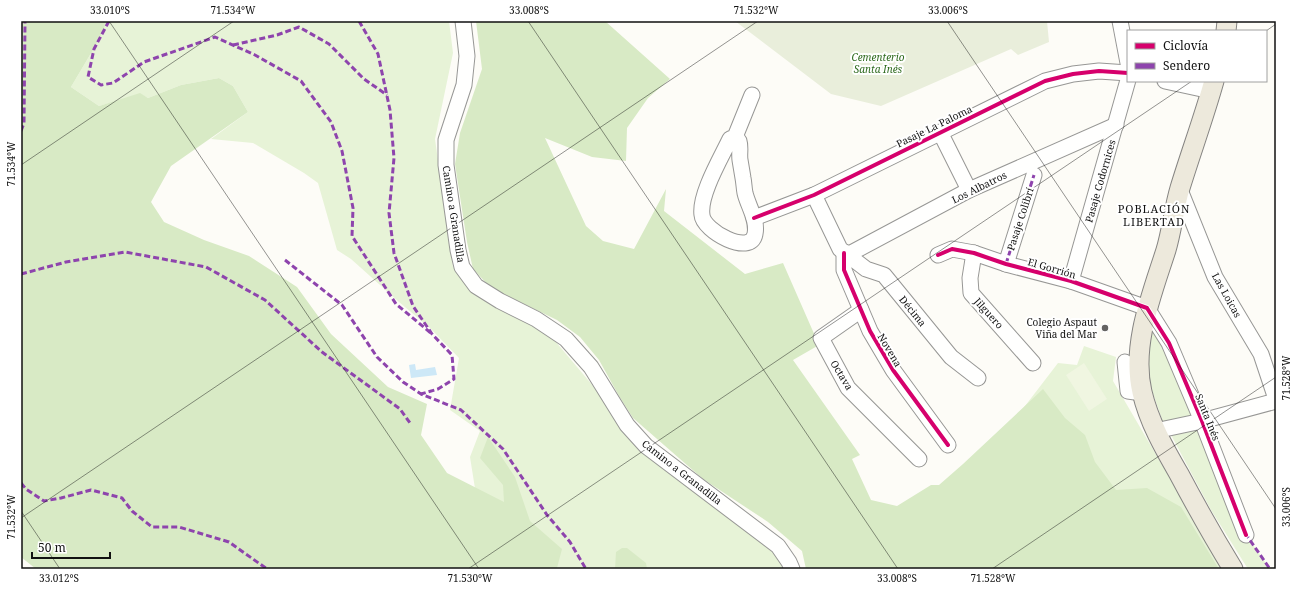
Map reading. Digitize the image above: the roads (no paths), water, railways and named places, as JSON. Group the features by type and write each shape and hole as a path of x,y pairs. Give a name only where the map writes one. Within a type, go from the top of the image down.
{"main road":[{"path":"1212,86 1180,190 1166,248 1147,308 1140,346 1139,370 1142,393 1155,431 1205,523 1233,569"}],"street":[{"name":"Camino a Granadilla","path":"463,21 467,56 464,85 446,140 446,165 458,250 462,267 476,286 500,301 536,319 566,339 591,367 627,425 646,446 778,546 792,569"},
{"path":"1120,21 1127,58"},
{"name":"Pasaje La Paloma","path":"754,218 814,195 1045,81 1073,74 1099,71 1127,73"},
{"name":"Pasaje Codornices","path":"1071,281 1127,82"},
{"path":"1174,82 1212,86"},
{"path":"735,137 739,142 745,193 754,218 756,233 753,239 749,242 740,243 727,240 706,225 702,217 702,207 705,195 730,139 735,137 752,95"},
{"name":"Los Albatros","path":"844,252 851,252 969,190 1116,125"},
{"path":"940,132 969,190"},
{"name":"Pasaje Colibrí","path":"1006,264 1034,175"},
{"name":"Las Loicas","path":"1180,190 1215,277 1261,354 1276,400"},
{"path":"814,195 840,249 844,252"},
{"name":"El Gorrión","path":"938,255 952,249 974,253 1006,264 1071,281 1147,308"},
{"name":"Novena","path":"844,252 844,270 870,332 893,370 948,445"},
{"name":"Décima","path":"844,252 866,269 884,274 951,356 978,378"},
{"name":"Jilguero","path":"974,253 970,278 971,293 1033,363"},
{"name":"Santa Inés","path":"1147,308 1169,343 1202,421 1246,535"},
{"name":"Octava","path":"861,310 821,338 848,388 919,459"},
{"path":"1125,362 1128,391 1142,393"},
{"path":"1155,431 1202,421 1276,400"}],"water":[{"path":"415,364 416,370 435,367 437,375 411,378 409,365"}],"place":[{"name":"Colegio Aspaut Viña del Mar","path":"1105,328"}],"district":[{"name":"POBLACIÓN LIBERTAD","path":"1154,215"}],"park label":[{"name":"Cementerio Santa Inés","path":"878,62"}]}
